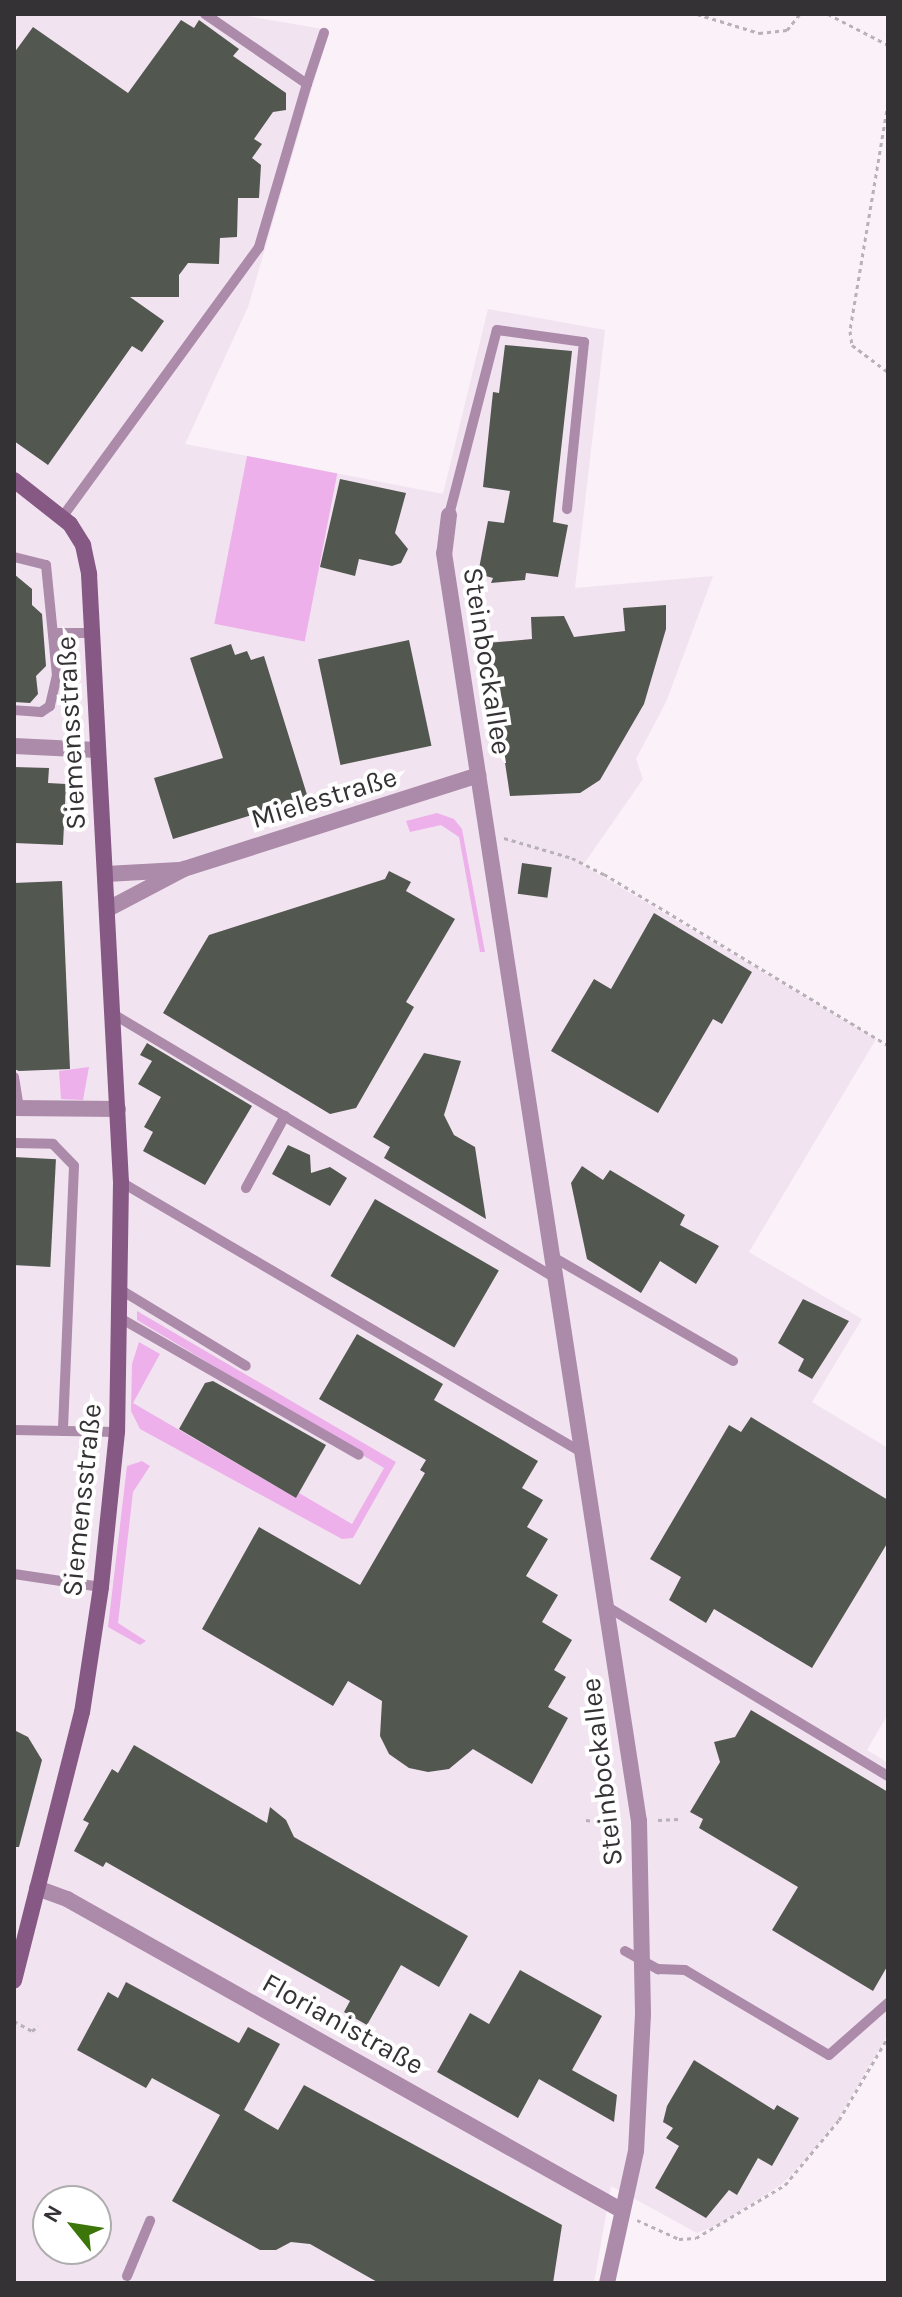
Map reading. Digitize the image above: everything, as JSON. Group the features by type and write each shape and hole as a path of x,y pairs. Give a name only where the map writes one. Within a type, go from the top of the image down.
{"street":[{"name":"Siemensstraße","path":"14,480 63,516 83,545 92,633 121,1182 117,1432 101,1587 82,1712 14,1981"},
{"name":"Steinbockallee","path":"449,515 444,553 639,1821 644,1962 636,2151 607,2283"},
{"path":"14,746 97,750"},
{"name":"Mielestraße","path":"108,909 184,869 478,775"},
{"name":"Mielestraße","path":"106,874 184,869"},
{"path":"16,1108 118,1109"},
{"name":"Florianistraße","path":"37,1888 67,1899 621,2210"}],"lane":[{"path":"205,14 307,84"},
{"path":"63,516 259,247 324,33"},
{"name":"Steinbockallee","path":"449,515 497,330 584,342 567,509"},
{"path":"14,557 46,565 57,675 50,706 41,712 14,710"},
{"path":"54,633 92,633"},
{"path":"113,1014 557,1279"},
{"path":"14,1077 16,1108"},
{"path":"246,1188 285,1116"},
{"path":"14,1143 53,1144 74,1166 63,1431"},
{"path":"121,1182 583,1453"},
{"path":"553,1257 733,1361"},
{"path":"121,1290 246,1366"},
{"path":"120,1318 359,1455"},
{"path":"14,1430 117,1432"},
{"path":"14,1574 101,1587"},
{"path":"606,1606 888,1776"},
{"path":"625,1951 658,1969 685,1970 829,2055 888,2003"},
{"path":"127,2276 150,2221"}],"path":[{"path":"697,14 759,33 787,30 800,14"},
{"path":"828,14 888,45"},
{"path":"888,103 850,331 852,345 888,372"},
{"path":"489,834 572,858 604,874 888,1045"},
{"path":"650,1821 679,1819"},
{"path":"586,1820 616,1823"},
{"path":"14,2021 32,2031 38,2026"},
{"path":"621,2210 659,2233 696,2238 785,2185 839,2120 888,2037"}],"shaded area":[{"path":"14,14 235,14 329,30 248,307 185,444 443,494 488,309 605,330 575,588 713,576 666,702 636,759 643,779 583,865 876,1039 749,1252 862,1319 812,1402 888,1448 888,1714 867,1750 888,1763 888,2034 837,2121 808,2157 782,2184 721,2223 697,2233 611,2186 594,2283 14,2283"},
{"path":"247,456 337,474 305,641 214,624"},
{"path":"437,813 454,819 462,829 485,952 480,952 459,837 441,825 410,832 406,821"},
{"path":"89,1067 83,1100 61,1099 59,1071"},
{"path":"137,1311 396,1462 353,1538 342,1539 140,1429 131,1411 132,1364 139,1342 160,1354 133,1403 296,1498 299,1493 352,1524 384,1468 137,1320"},
{"path":"142,1461 150,1466 133,1492 118,1623 146,1641 140,1645 108,1627 127,1466"}],"building":[{"path":"181,20 194,28 199,20 239,49 233,56 286,93 286,110 273,112 254,139 262,144 252,158 261,165 259,198 238,198 237,237 220,238 219,264 188,263 179,275 179,297 130,297 164,321 142,352 132,346 48,465 14,441 14,53 33,27 128,93"},
{"path":"505,345 572,351 553,522 568,525 558,577 526,573 525,580 491,583 493,578 478,574 488,521 504,523 510,491 483,487 493,392 499,393"},
{"path":"340,479 406,493 395,533 408,549 401,563 392,566 359,559 355,576 320,567"},
{"path":"14,574 32,589 32,605 42,614 46,666 36,676 38,694 30,703 14,702"},
{"path":"666,605 666,629 644,704 600,780 580,793 510,796 487,643 532,639 531,617 564,616 574,637 625,631 623,608"},
{"path":"409,640 431,746 340,765 318,659"},
{"path":"231,644 235,655 247,651 251,660 264,656 308,798 173,839 154,778 223,758 190,658"},
{"path":"14,767 49,768 48,783 66,784 63,845 14,843"},
{"path":"522,863 552,867 547,898 518,894"},
{"path":"389,871 411,882 406,891 455,919 406,1002 414,1007 356,1108 330,1114 163,1013 209,935 385,879"},
{"path":"62,881 70,1069 19,1071 14,1069 14,883"},
{"path":"654,913 752,972 722,1024 713,1019 658,1113 551,1051 594,979 611,989"},
{"path":"147,1043 252,1106 205,1185 143,1151 153,1132 144,1127 161,1097 138,1084 152,1061 140,1055"},
{"path":"424,1053 461,1061 444,1115 454,1135 475,1147 486,1219 384,1158 390,1147 373,1137"},
{"path":"288,1145 310,1155 311,1173 330,1167 347,1178 330,1206 272,1174"},
{"path":"14,1157 56,1159 50,1267 14,1265"},
{"path":"582,1166 603,1180 610,1170 685,1215 680,1225 719,1246 696,1284 660,1261 641,1293 587,1259 571,1183"},
{"path":"375,1199 499,1270 454,1348 331,1276"},
{"path":"803,1299 849,1321 812,1379 798,1371 804,1359 778,1343"},
{"path":"357,1334 443,1384 434,1400 538,1461 522,1488 543,1500 527,1527 548,1539 526,1576 558,1595 542,1622 572,1640 554,1670 566,1677 548,1707 568,1718 532,1784 473,1749 449,1769 428,1772 409,1768 389,1754 380,1736 382,1701 348,1681 333,1706 202,1629 259,1527 360,1585 425,1473 420,1470 426,1460 319,1399"},
{"path":"213,1381 326,1445 296,1498 179,1429 205,1383"},
{"path":"751,1417 888,1500 888,1542 812,1668 714,1609 706,1623 669,1600 681,1577 650,1559 729,1425 741,1432"},
{"path":"751,1710 888,1792 888,1965 873,1991 772,1930 798,1887 699,1828 703,1819 690,1812 720,1762 714,1742 735,1737"},
{"path":"14,1730 28,1737 42,1760 19,1847 14,1847"},
{"path":"134,1745 267,1823 270,1807 286,1820 294,1837 468,1936 439,1987 401,1965 367,2025 344,2012 350,2001 106,1862 103,1867 74,1851 89,1823 83,1820 112,1769 118,1773"},
{"path":"520,1970 602,2016 572,2070 617,2095 614,2122 539,2079 518,2118 437,2072 470,2013 489,2024"},
{"path":"126,1982 239,2043 248,2027 280,2044 244,2110 278,2130 304,2085 562,2225 553,2283 379,2283 310,2244 291,2242 276,2250 260,2250 172,2201 220,2115 152,2078 146,2088 77,2050 108,1992 118,1998"},
{"path":"694,2060 774,2110 777,2105 799,2118 772,2166 758,2158 737,2195 729,2190 706,2218 655,2188 679,2146 666,2138 673,2128 663,2122 667,2106"}]}
